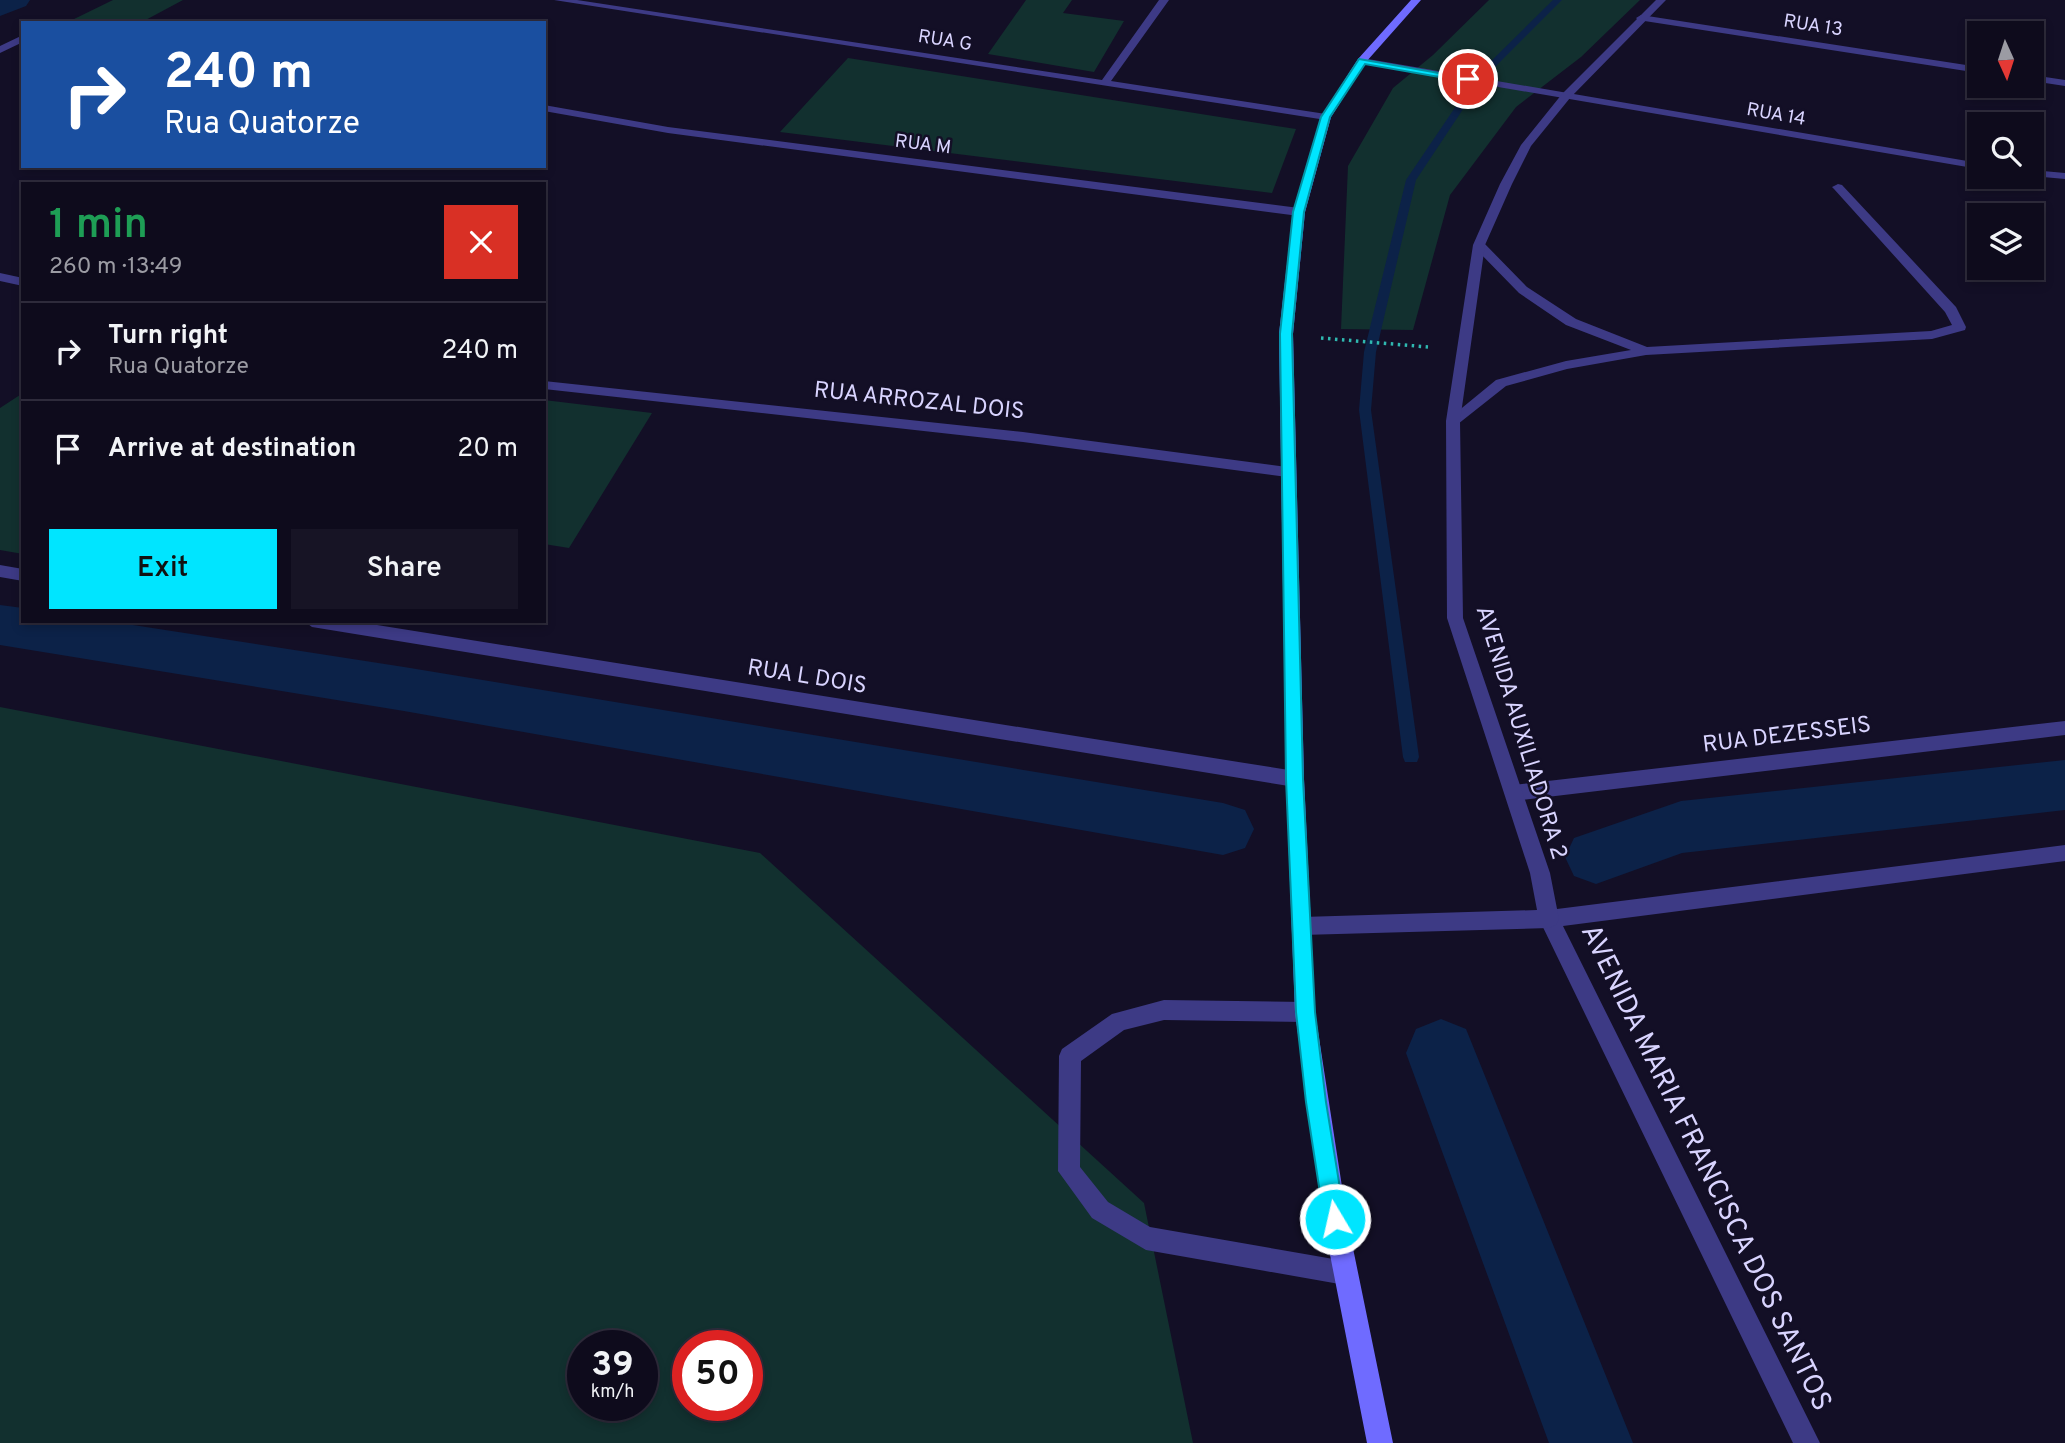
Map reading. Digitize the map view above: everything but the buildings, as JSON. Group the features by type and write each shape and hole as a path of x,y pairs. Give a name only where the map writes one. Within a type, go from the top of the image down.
{"main road":[{"path":"1380,1443 1345,1273 1316,1102 1305,1012 1295,779 1286,334 1298,212 1326,117 1362,61 1416,0"}],"street":[{"name":"RUA G","path":"559,0 1326,117"},
{"path":"1105,83 1164,0"},
{"name":"AVENIDA AUXILIADORA 2","path":"1549,919 1540,873 1455,618 1453,421 1479,245 1526,145 1566,96 1661,0"},
{"name":"RUA 13","path":"1641,18 1967,68"},
{"path":"0,50 21,39"},
{"name":"RUA 14","path":"1362,61 1967,164"},
{"path":"2044,80 2065,83"},
{"name":"RUA M","path":"546,108 668,130 1298,212"},
{"path":"2044,174 2065,176"},
{"path":"1453,421 1501,383 1566,365 1646,351 1932,335 1960,327 1951,310 1838,187"},
{"path":"1479,245 1523,290 1571,322 1646,351"},
{"path":"0,277 21,282"},
{"name":"RUA ARROZAL DOIS","path":"546,385 1023,437 1287,472"},
{"path":"0,571 21,575"},
{"name":"RUA L DOIS","path":"324,623 1295,779"},
{"name":"RUA DEZESSEIS","path":"1514,793 2065,728"},
{"path":"1302,926 1549,919 2065,853"},
{"name":"AVENIDA MARIA FRANCISCA DOS SANTOS","path":"1549,919 1807,1443"},
{"path":"1305,1012 1164,1010 1119,1021 1069,1056 1069,1171 1100,1210 1146,1238 1345,1273"}],"path":[{"path":"1338,340 1429,347"}],"green space":[{"path":"113,0 183,0 144,21 70,21"},
{"path":"1026,0 1072,0 1063,13 1124,21 1094,72 988,54"},
{"path":"1489,0 1640,0 1581,57 1516,107 1450,195 1413,330 1341,329 1348,166 1393,88 1433,55"},
{"path":"848,58 1296,129 1272,193 780,132"},
{"path":"21,394 21,554 0,550 0,408"},
{"path":"546,400 652,413 569,548 546,544"},
{"path":"0,707 760,853 1144,1203 1193,1443 0,1443"}],"waterway":[{"path":"0,7 15,0"},
{"path":"1411,757 1365,410 1370,352 1411,180 1480,77 1558,0"},
{"path":"0,625 404,689 1223,829"},
{"path":"1596,857 1681,827 2065,785"},
{"path":"1441,1053 1591,1443"}],"route":[{"path":"1335,1219 1305,1012 1295,779 1286,334 1298,212 1326,117 1362,61 1468,79"}]}
